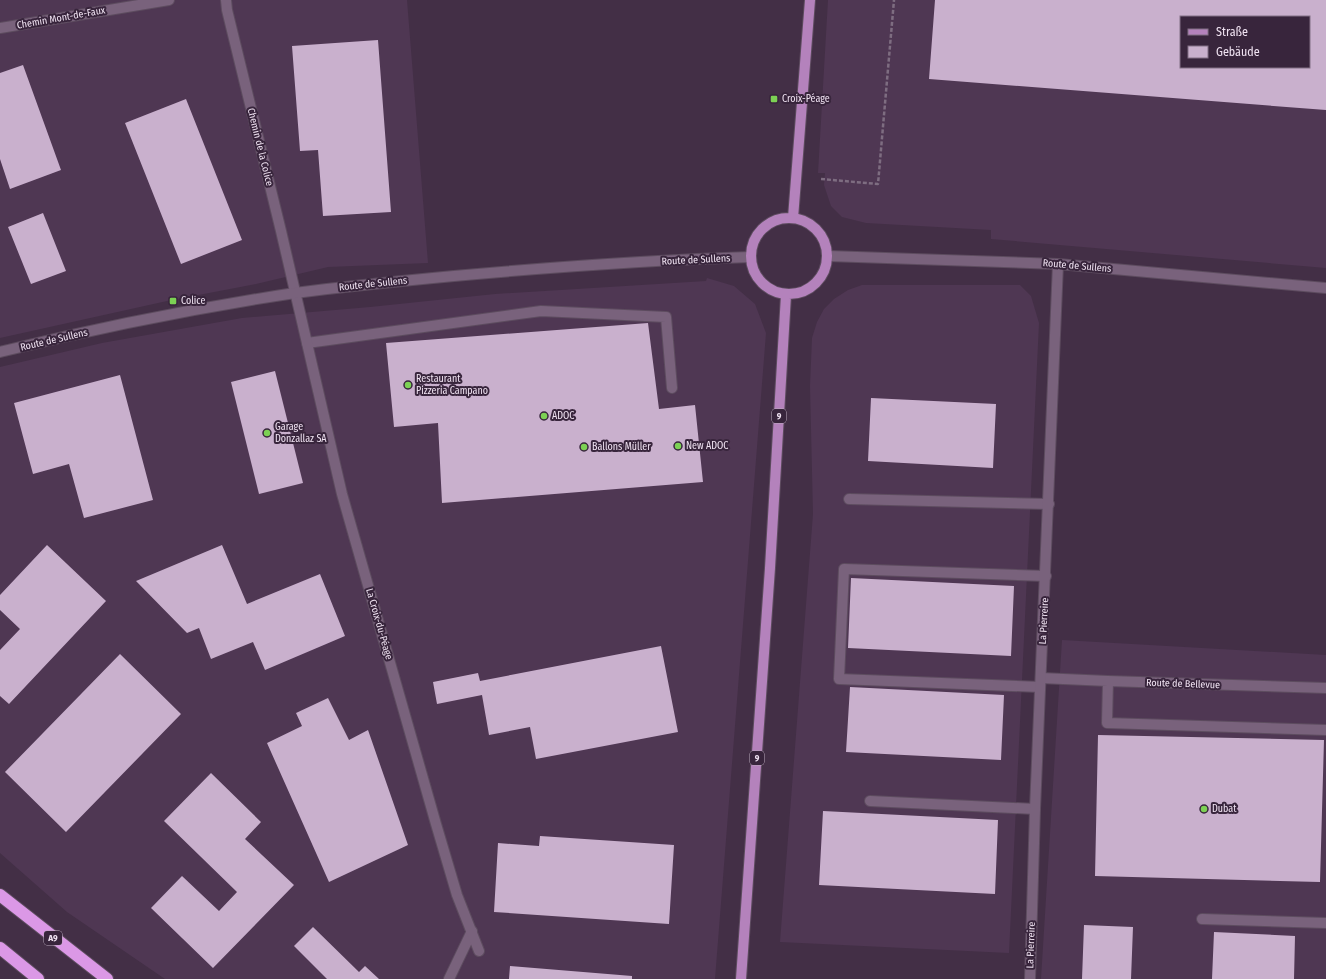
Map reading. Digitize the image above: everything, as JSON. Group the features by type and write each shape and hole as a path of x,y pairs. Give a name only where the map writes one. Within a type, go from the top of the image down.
{"highway":[{"name":"A9","path":"0,895 107,979"},
{"path":"0,948 38,979"}],"main road":[{"path":"793,218 810,0"},
{"path":"793,218 807,222 818,230 825,242 828,256 827,267 816,285 807,291 786,295 766,287 758,278 753,268 751,257 753,244 759,233 768,224 780,219 793,218"},
{"name":"9","path":"741,979 769,576 786,295"}],"street":[{"name":"Chemin Mont-de-Faux","path":"0,28 169,0"},
{"name":"Chemin de la Colice","path":"226,0 227,10 295,293"},
{"name":"Route de Sullens","path":"828,256 1058,264 1326,288"},
{"name":"Route de Sullens","path":"0,352 146,320 295,293 538,268 751,257"},
{"name":"La Pierreire","path":"1030,979 1035,809 1058,264"},
{"name":"La Croix-du-Péage","path":"295,293 342,494 438,832 458,894 479,951"},
{"path":"307,343 541,311 666,317 672,388"},
{"path":"850,499 1049,504"},
{"name":"Route de Bellevue","path":"1046,576 844,569 839,679 1041,682 1108,681 1326,688"},
{"path":"1108,681 1107,723 1326,730"},
{"path":"870,801 1035,809"},
{"path":"1202,919 1326,923"},
{"path":"449,979 472,930"}],"path":[{"path":"821,179 878,184 894,0"}],"shaded area":[{"path":"0,0 407,0 428,263 328,267 256,284 167,301 0,338"},
{"path":"828,0 1326,0 1326,268 991,239 991,230 866,223 842,217 831,206 824,185 825,173 818,173"},
{"path":"707,278 734,286 755,304 766,333 715,979 165,979 67,912 0,853 0,367 102,343 242,318 495,294 706,281"},
{"path":"862,285 1020,285 1031,296 1039,323 1009,953 780,942 813,514 810,386 812,338 817,322 824,309 834,299 848,290"},
{"path":"1062,640 1326,655 1326,979 1041,979"}],"building":[{"path":"935,0 1326,0 1326,110 929,79"},
{"path":"378,40 391,212 323,216 318,150 300,151 292,46"},
{"path":"23,65 61,170 10,189 0,159 0,73"},
{"path":"186,99 242,240 181,264 125,123"},
{"path":"43,213 66,271 31,284 8,227"},
{"name":"ADOC","path":"648,323 659,409 695,405 703,482 442,503 438,423 394,427 386,343"},
{"name":"Garage Donzallaz SA","path":"275,371 303,483 259,494 231,382"},
{"path":"120,375 153,500 84,518 69,464 33,474 14,403"},
{"path":"871,398 996,404 993,468 868,461"},
{"path":"47,545 106,601 9,704 0,696 0,650 20,629 0,610 0,595"},
{"path":"222,545 247,604 320,574 345,636 265,670 253,642 211,659 199,628 187,633 136,581"},
{"path":"851,578 1014,586 1011,656 848,648"},
{"path":"661,646 678,732 536,759 530,727 489,735 482,695 437,704 433,682 478,673 480,681"},
{"path":"120,654 181,714 66,832 5,772"},
{"path":"850,687 1004,695 1001,760 846,752"},
{"path":"328,698 349,740 368,730 408,845 329,882 267,743 302,726 296,713"},
{"path":"1098,735 1324,740 1320,882 1095,876"},
{"path":"211,773 261,822 245,839 294,885 213,968 151,908 182,876 219,911 237,892 164,821"},
{"path":"823,811 998,820 995,894 819,885"},
{"path":"540,836 674,845 669,924 494,912 498,843 539,846"},
{"path":"1084,925 1133,927 1131,979 1082,979"},
{"path":"313,927 359,972 365,966 379,979 327,979 294,946"},
{"path":"1214,932 1295,936 1294,979 1212,979"},
{"path":"510,966 632,976 632,979 509,979"}],"place":[{"name":"Croix-Péage","path":"774,99"},
{"name":"Colice","path":"173,301"},
{"name":"Restaurant Pizzeria Campano","path":"408,385"},
{"name":"ADOC","path":"544,416"},
{"name":"Garage Donzallaz SA","path":"267,433"},
{"name":"New ADOC","path":"678,446"},
{"name":"Ballons Müller","path":"584,447"},
{"name":"Dubat","path":"1204,809"}]}
